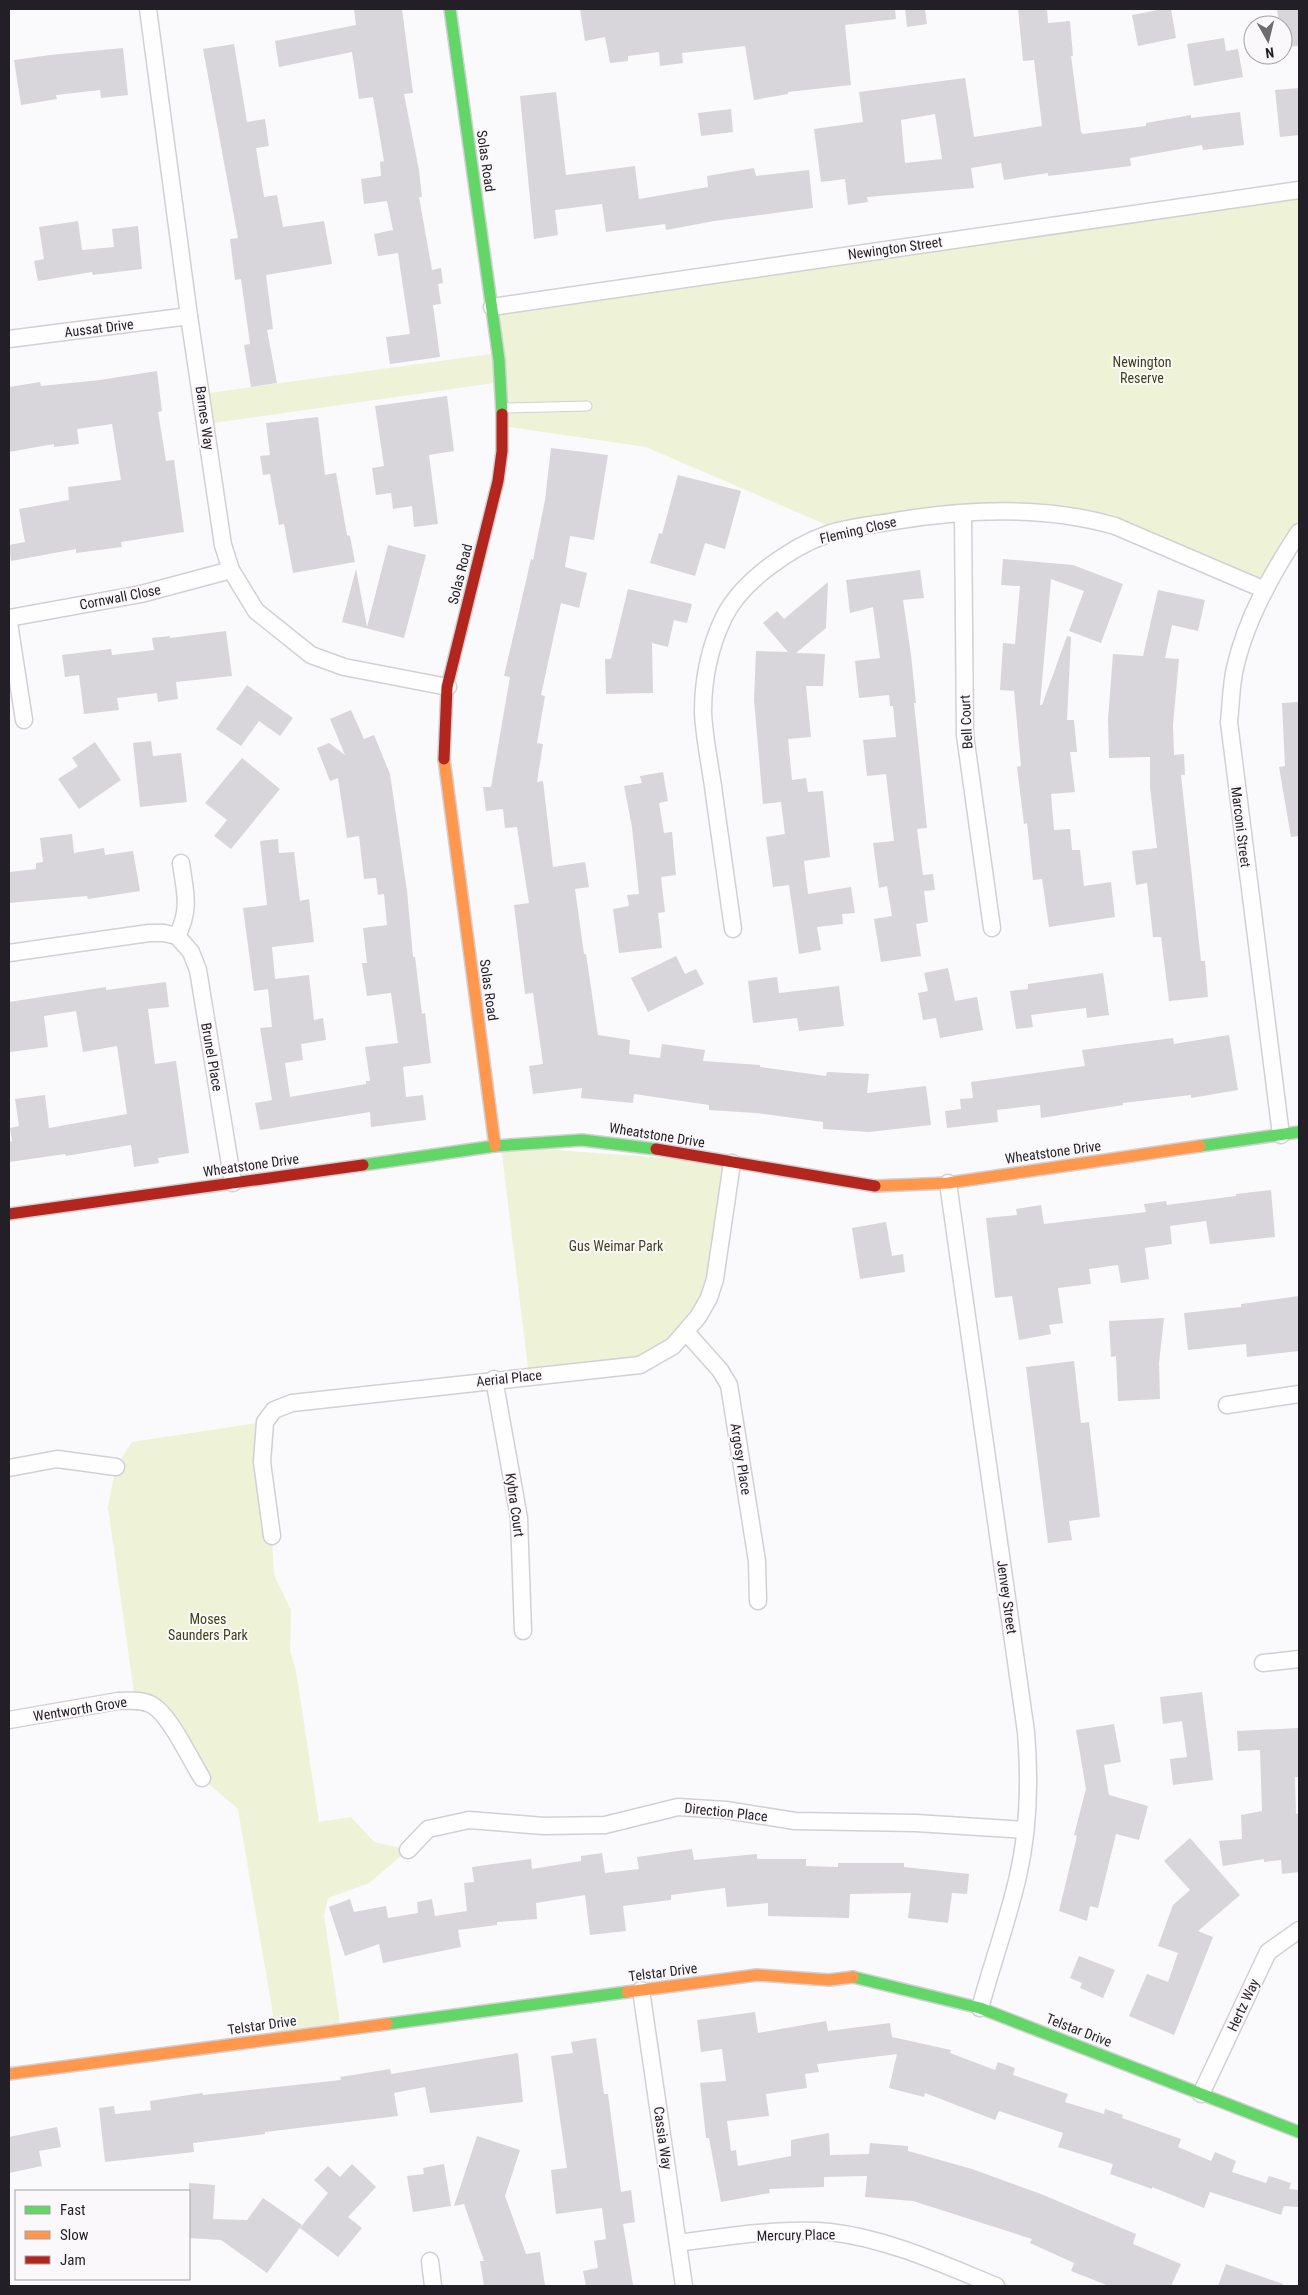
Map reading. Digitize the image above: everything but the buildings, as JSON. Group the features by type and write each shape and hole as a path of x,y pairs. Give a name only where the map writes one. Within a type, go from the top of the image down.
{"street":[{"name":"Barnes Way","path":"148,9 189,316 223,545 231,570 256,610 311,655 344,667 448,687"},
{"name":"Solas Road","path":"450,9 492,307 503,408 503,444 498,481 448,687 443,728 444,770 495,1146"},
{"name":"Newington Street","path":"492,307 1299,190"},
{"name":"Aussat Drive","path":"9,339 189,316"},
{"name":"Fleming Close","path":"733,929 703,713 706,674 713,645 725,616 745,590 772,563 799,546 830,533 864,526 918,517 1014,511 1057,513 1090,518 1115,526 1265,590"},
{"name":"Bell Court","path":"963,514 965,735 992,928"},
{"name":"Marconi Street","path":"1281,1135 1229,722 1234,668 1248,628 1279,562 1299,532"},
{"name":"Cornwall Close","path":"9,618 141,594 231,570"},
{"path":"9,622 24,720"},
{"path":"9,953 149,933 164,933 177,936 185,920 186,906 180,863"},
{"name":"Brunel Place","path":"177,936 191,952 198,970 234,1183"},
{"name":"Wheatstone Drive","path":"9,1214 495,1146 582,1140 611,1142 868,1186 948,1183 1299,1132"},
{"name":"Aerial Place","path":"272,1536 262,1462 265,1422 274,1410 292,1403 494,1379 640,1365 673,1346 698,1317 715,1279 732,1163"},
{"name":"Jenvey Street","path":"948,1183 1026,1732 1029,1800 1018,1876 980,2008"},
{"name":"Argosy Place","path":"686,1332 720,1370 729,1385 757,1561 758,1601"},
{"name":"Kybra Court","path":"494,1379 520,1518 523,1631"},
{"path":"1227,1404 1299,1394"},
{"path":"9,1468 57,1459 116,1467"},
{"path":"1263,1663 1299,1659"},
{"name":"Wentworth Grove","path":"9,1720 118,1701 136,1700 151,1704 163,1714 202,1778"},
{"name":"Direction Place","path":"408,1850 428,1829 469,1820 544,1826 605,1825 678,1807 726,1810 795,1821 916,1823 1025,1830"},
{"name":"Hertz Way","path":"1201,2094 1268,1952 1299,1930"},
{"name":"Telstar Drive","path":"9,2074 757,1975 829,1980 854,1977 980,2008 1299,2132"},
{"name":"Cassia Way","path":"641,1990 684,2286"},
{"name":"Mercury Place","path":"678,2243 790,2232 828,2232 863,2237 900,2247 986,2284"},
{"path":"430,2261 433,2286"}],"lane":[{"path":"503,408 587,406"}],"green space":[{"name":"Newington Reserve","path":"1299,190 1299,532 1265,590 1136,535 1014,511 841,531 646,447 503,426 501,382 206,424 202,394 498,353 492,307"},
{"name":"Gus Weimar Park","path":"501,1146 732,1163 709,1298 657,1357 529,1376"},
{"name":"Moses Saunders Park","path":"265,1422 274,1575 291,1610 290,1652 296,1671 319,1822 351,1817 374,1842 408,1850 369,1883 328,1898 324,1915 341,2030 277,2038 238,1809 202,1778 163,1714 135,1700 108,1507 116,1467 132,1442"}],"traffic: fast":[{"path":"450,9 499,360 502,414"},
{"path":"1200,1146 1299,1132"},
{"path":"363,1165 495,1146 582,1140 656,1149"},
{"path":"853,1977 980,2008 1299,2132"},
{"path":"387,2024 627,1992"}],"traffic: slow":[{"path":"444,759 495,1146"},
{"path":"875,1186 948,1183 1200,1146"},
{"path":"627,1992 757,1975 829,1980 853,1977"},
{"path":"9,2074 387,2024"}],"traffic: jam":[{"path":"444,759 447,687 498,481 502,451 502,414"},
{"path":"656,1149 875,1186"},
{"path":"9,1214 363,1165"}]}
